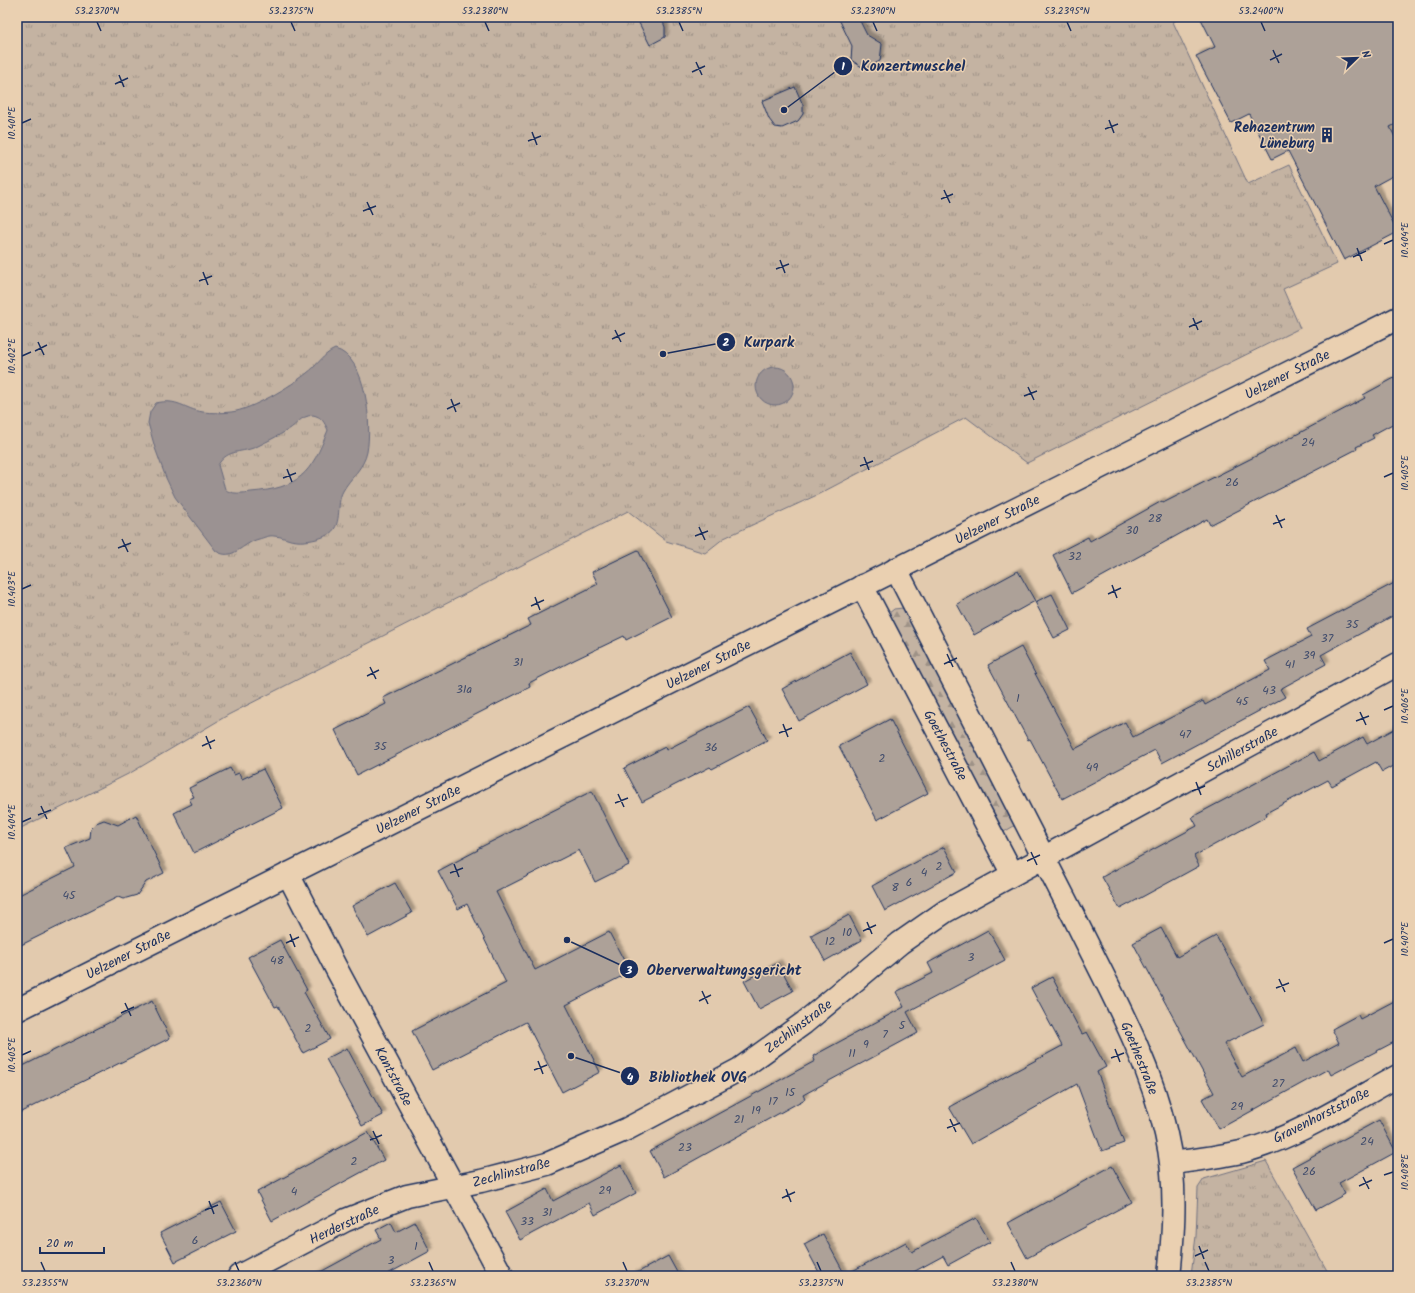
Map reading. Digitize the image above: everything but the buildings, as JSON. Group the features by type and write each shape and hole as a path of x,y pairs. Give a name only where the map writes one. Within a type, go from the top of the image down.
{"street":[{"name":"Uelzener Straße","path":"17,1010 1398,318"},
{"name":"Goethestraße","path":"896,569 1044,857 1119,1008 1141,1058 1156,1097 1172,1163 1174,1223 1169,1276"},
{"name":"Goethestraße","path":"862,586 1012,873"},
{"name":"Schillerstraße","path":"1044,857 1398,664"},
{"path":"1012,873 1044,857"},
{"name":"Zechlinstraße","path":"454,1186 547,1164 627,1129 740,1069 804,1023 900,944 946,911 1012,873"},
{"name":"Kantstraße","path":"288,874 502,1276"},
{"name":"Gravenhorststraße","path":"1172,1163 1206,1159 1243,1152 1291,1133 1398,1076"},
{"name":"Herderstraße","path":"240,1276 346,1220 407,1196 454,1186"}],"green space":[{"path":"17,17 1182,17 1173,22 1248,184 1289,165 1337,264 1283,289 1300,328 1027,463 966,417 817,495 724,538 705,553 666,541 628,511 228,715 132,772 17,830"},
{"path":"903,608 910,614 1015,815 1014,826 1002,833 888,614 894,609"},
{"path":"1266,1161 1330,1276 1191,1276 1196,1236 1198,1188 1204,1179"}],"shaded area":[{"path":"335,349 346,355 354,365 361,378 368,410 369,426 367,452 360,468 343,491 336,527 327,535 313,540 294,541 277,536 270,536 253,541 233,553 222,554 216,551 175,497 155,448 148,423 150,412 156,403 164,402 176,403 196,411 213,413 231,412 249,407 270,397 300,378","holes":["313,415 319,417 328,430 316,458 301,476 281,487 267,490 237,493 230,492 225,489 218,465 226,456 258,446 288,430 305,417"]},
{"path":"775,367 785,370 791,376 794,386 791,396 785,402 775,405 765,402 759,396 756,386 759,376 765,370"}],"place":[{"name":"Konzertmuschel","path":"784,110"},
{"name":"Rehazentrum Lüneburg","path":"1327,135"},
{"name":"Kurpark","path":"663,354"},
{"name":"Oberverwaltungsgericht","path":"567,940"},
{"name":"Bibliothek OVG","path":"571,1056"}]}
